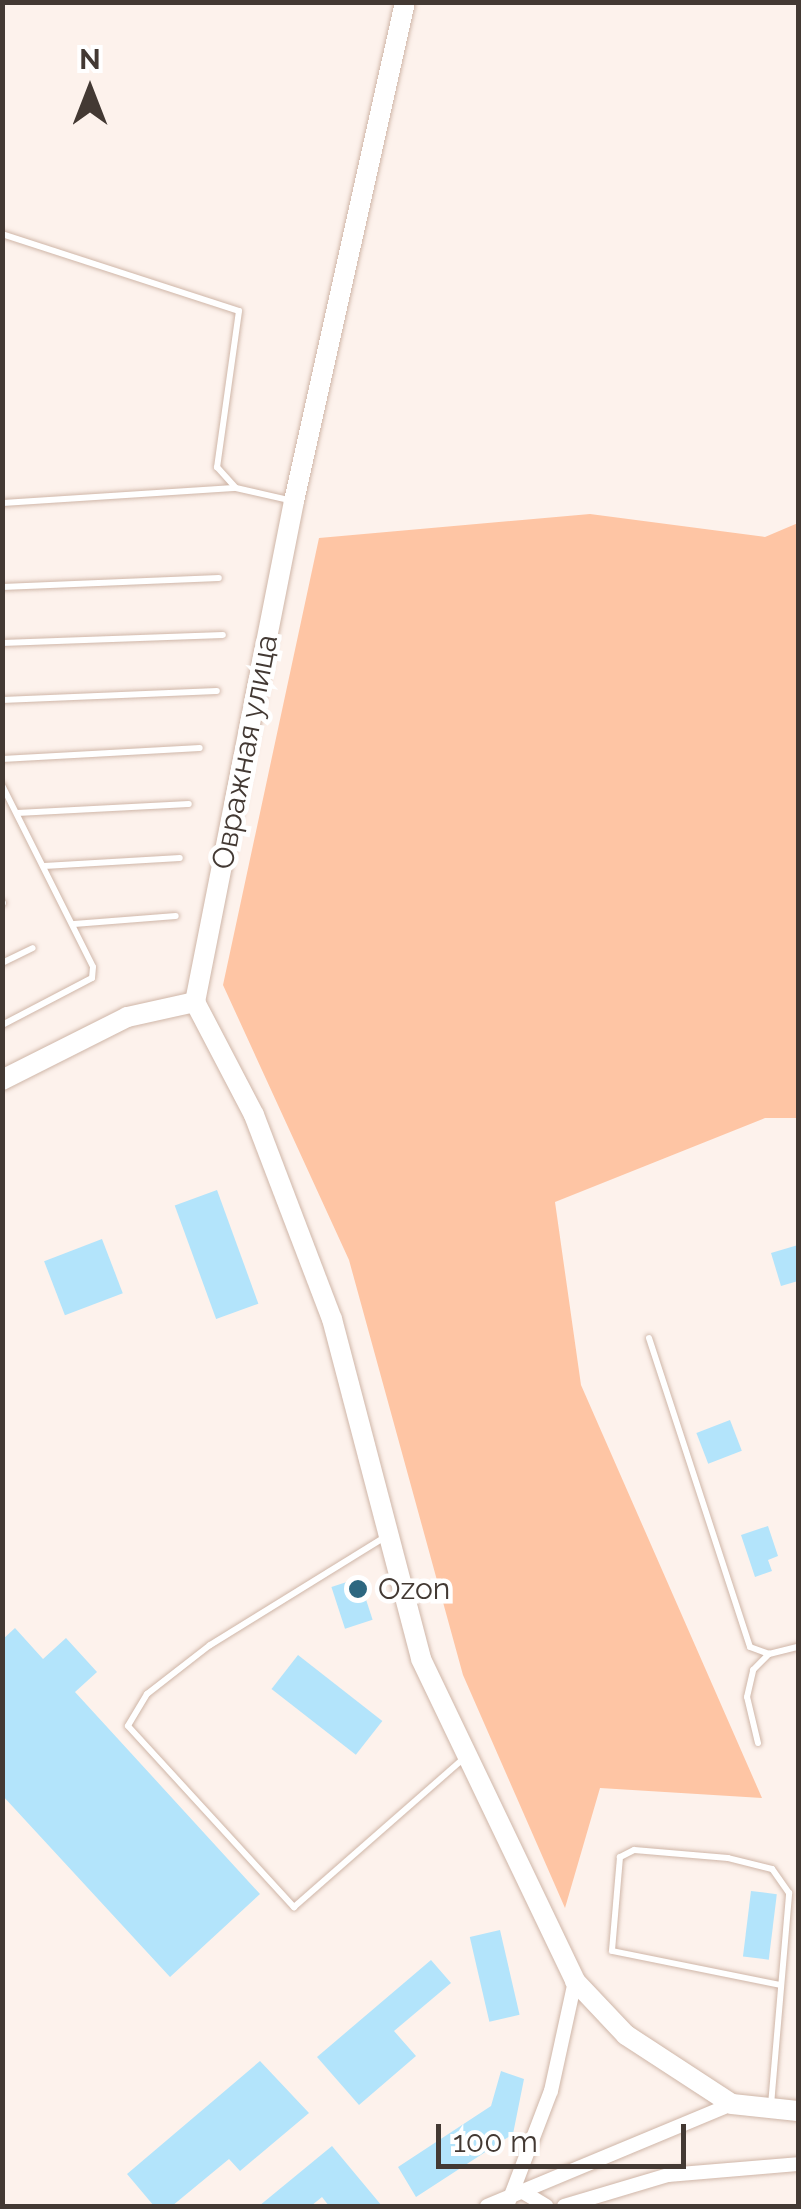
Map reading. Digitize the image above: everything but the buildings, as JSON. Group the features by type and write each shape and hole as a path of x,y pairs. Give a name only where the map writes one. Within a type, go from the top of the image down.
{"street":[{"name":"Овражная улица","path":"195,1002 294,501 406,2"},
{"path":"2,1080 127,1016 195,1002 254,1115 332,1319 421,1659 464,1758 575,1981 626,2035 732,2104 798,2112"},
{"path":"508,2206 518,2188 575,1981"},
{"path":"487,2206 518,2188 732,2104"},
{"path":"564,2206 668,2175 798,2164"},
{"path":"518,2188 546,2206"}],"lane":[{"path":"2,234 239,311 217,467 236,488"},
{"path":"2,503 236,488 294,501"},
{"path":"2,588 219,578"},
{"path":"2,643 223,635"},
{"path":"2,700 217,691"},
{"path":"2,760 200,748"},
{"path":"2,785 74,924 92,978 2,1025"},
{"path":"17,814 189,804"},
{"path":"44,866 180,858"},
{"path":"74,924 176,916"},
{"path":"2,963 33,948"},
{"path":"649,1338 750,1648 769,1654 798,1647"},
{"path":"390,1535 210,1645 147,1694 128,1726 294,1906 464,1758"},
{"path":"758,1743 747,1697 753,1670 769,1654"},
{"path":"770,2111 789,1893 772,1869 634,1850 620,1858 612,1951 781,1984"}],"shaded area":[{"path":"590,514 765,537 798,523 798,1118 765,1118 555,1202 581,1385 762,1798 600,1788 565,1908 463,1675 349,1260 223,985 319,538"}],"place":[{"name":"Ozon","path":"358,1589"}]}
